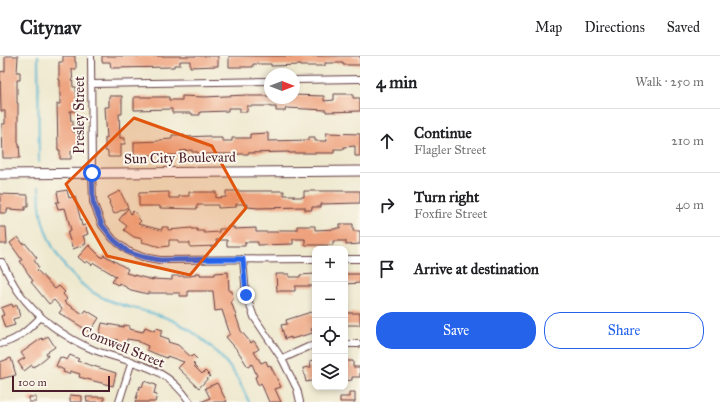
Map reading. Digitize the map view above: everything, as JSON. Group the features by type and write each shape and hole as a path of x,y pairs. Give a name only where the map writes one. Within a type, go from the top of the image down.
{"street":[{"name":"Presley Street","path":"91,56 93,202 102,225 113,239 128,252 143,257 160,260 312,259"},
{"path":"300,80 360,79"},
{"path":"91,84 264,81"},
{"name":"Sun City Boulevard","path":"0,174 360,171"},
{"path":"243,259 246,295 254,317 282,359 297,389 300,402"},
{"path":"348,259 360,259"},
{"name":"Comwell Street","path":"0,262 2,262 19,292 41,317 62,334 94,350 132,361 158,372 175,384 190,402"},
{"path":"0,344 11,342 26,332 41,317"},
{"path":"348,344 358,344"},
{"path":"282,359 312,346"},
{"path":"119,402 132,361"}],"highlighted area":[{"path":"134,118 212,146 246,208 190,275 107,256 66,184"}],"building":[{"path":"5,56 18,56 17,72 20,72 20,80 17,80 17,103 20,158 3,158 2,124 5,124 5,111 1,111 0,72 5,71"},
{"path":"63,56 75,56 76,62 76,69 72,69 73,87 76,87 77,111 70,111 71,121 73,121 73,132 77,132 77,151 71,151 71,159 60,159 60,150 58,150 57,104 60,104 59,62 63,62"},
{"path":"102,56 218,56 218,66 190,67 190,61 180,61 180,65 174,65 174,67 111,68 110,62 102,62"},
{"path":"229,56 360,56 360,65 343,65 343,63 325,63 325,66 271,66 271,64 253,64 253,67 229,67"},
{"path":"334,94 353,94 353,98 360,98 360,111 326,112 326,110 286,108 285,111 276,111 276,107 247,106 247,112 240,112 240,108 228,108 228,111 200,112 200,115 192,115 192,113 172,113 172,109 134,110 134,97 169,97 169,100 182,100 182,96 204,97 247,95 264,96 264,104 300,104 300,95 324,96 324,101 334,100"},
{"path":"109,96 122,96 122,114 119,114 120,138 125,138 125,144 121,144 121,157 108,157 108,151 105,151 105,138 107,138 105,107 109,107"},
{"path":"268,133 268,141 309,140 309,137 315,137 315,141 327,141 326,133 360,134 360,156 355,156 355,146 344,147 344,149 334,149 334,153 289,152 198,154 198,152 192,152 192,150 180,151 180,155 134,155 134,142 172,139 172,135 184,135 184,137 210,136 210,138 222,138 222,141 232,141 232,138 250,138 250,134"},
{"path":"67,190 69,198 75,196 82,226 85,225 88,234 83,236 86,244 73,249 67,232 71,230 65,208 58,209 56,202 59,202 57,192"},
{"path":"120,191 128,207 114,214 108,197"},
{"path":"226,191 284,191 284,195 304,197 304,191 360,191 360,203 321,204 321,207 312,207 312,210 305,210 305,207 258,208 248,207 248,204 236,204 236,207 218,208 218,205 197,205 197,209 139,206 139,193 169,192 169,198 179,198 179,196 189,196 189,192 216,192 216,198 226,197"},
{"path":"0,194 28,195 28,207 25,207 25,210 7,209 7,213 0,213"},
{"path":"128,208 131,214 133,211 139,216 138,218 141,221 138,224 162,230 162,227 168,227 168,230 192,228 197,229 197,231 204,231 204,233 219,232 219,229 227,229 227,227 234,227 234,229 256,228 256,232 278,232 278,230 297,230 297,226 315,226 315,230 336,229 340,228 340,224 353,224 353,231 360,231 360,244 346,245 346,241 333,241 333,245 305,245 305,239 293,239 293,244 258,245 258,242 245,242 245,246 227,246 227,240 216,240 217,246 190,247 190,243 179,243 179,240 169,240 169,246 161,247 142,242 143,239 134,237 124,230 127,226 119,220"},
{"path":"0,227 6,227 7,244 0,244"},
{"path":"18,237 37,258 34,260 39,268 37,270 55,289 59,286 65,292 63,294 67,299 64,302 83,314 86,310 99,318 90,332 59,313 62,309 54,300 49,304 31,282 33,281 20,261 22,260 10,243"},
{"path":"89,245 102,258 104,255 128,269 126,273 153,280 172,280 172,276 190,276 195,275 195,273 200,273 200,275 215,275 215,273 228,272 229,291 232,291 233,300 231,301 241,331 251,343 254,341 259,349 254,352 261,363 266,361 268,366 270,365 281,387 275,389 281,402 269,402 261,383 258,385 255,377 257,376 252,364 248,367 238,351 226,337 230,334 222,310 215,311 213,291 188,291 188,296 180,296 180,293 148,294 131,290 119,283 118,285 112,282 116,276 94,263 92,265 87,261 85,263 78,257"},
{"path":"276,274 289,274 289,277 300,277 300,275 312,274 312,286 295,286 295,291 277,291"},
{"path":"348,274 360,274 360,283 348,284"},
{"path":"12,304 13,307 17,305 20,317 13,319 15,325 5,328 1,316 4,315 1,308"},
{"path":"311,312 312,333 291,339 291,337 285,339 281,325 287,324 286,320"},
{"path":"348,313 360,313 360,325 348,325"},
{"path":"102,323 123,327 124,325 130,326 129,329 143,332 145,327 155,331 156,328 163,330 160,336 169,339 168,342 178,345 191,357 193,355 197,359 193,363 195,365 194,366 202,374 205,371 210,376 199,388 178,368 184,362 167,356 167,358 147,350 148,346 139,341 127,339 126,345 117,343 118,340 99,337"},
{"path":"48,336 55,347 46,353 48,356 38,364 33,367 32,365 24,371 18,362 25,358 21,353 42,338 43,340"},
{"path":"70,355 79,359 77,361 116,373 113,386 79,377 80,374 70,371 69,374 63,372 64,370 56,366 60,357 67,360"},
{"path":"11,358 16,375 0,379 0,362"},
{"path":"310,361 312,361 312,381 306,382 303,368 311,367"},
{"path":"348,361 353,361 353,367 360,367 360,377 352,377 352,380 348,381"},
{"path":"144,381 156,385 154,394 157,395 155,402 135,402 140,386 142,387"},
{"path":"217,383 227,402 201,402 210,398 205,388"},
{"path":"349,392 355,392 355,402 340,402 340,397 349,397"},
{"path":"70,395 82,396 82,402 70,402"},
{"path":"29,397 36,397 36,402 29,402"},
{"path":"86,397 104,397 104,402 87,402"}],"waterway":[{"path":"38,56 39,162"},
{"path":"39,187 40,206 47,235 62,262 72,274 95,294 124,306 149,312 174,321 190,330 213,349 232,370 249,402"}],"route":[{"path":"92,173 93,202 102,225 113,239 128,252 143,257 160,260 243,259 246,295"}]}
